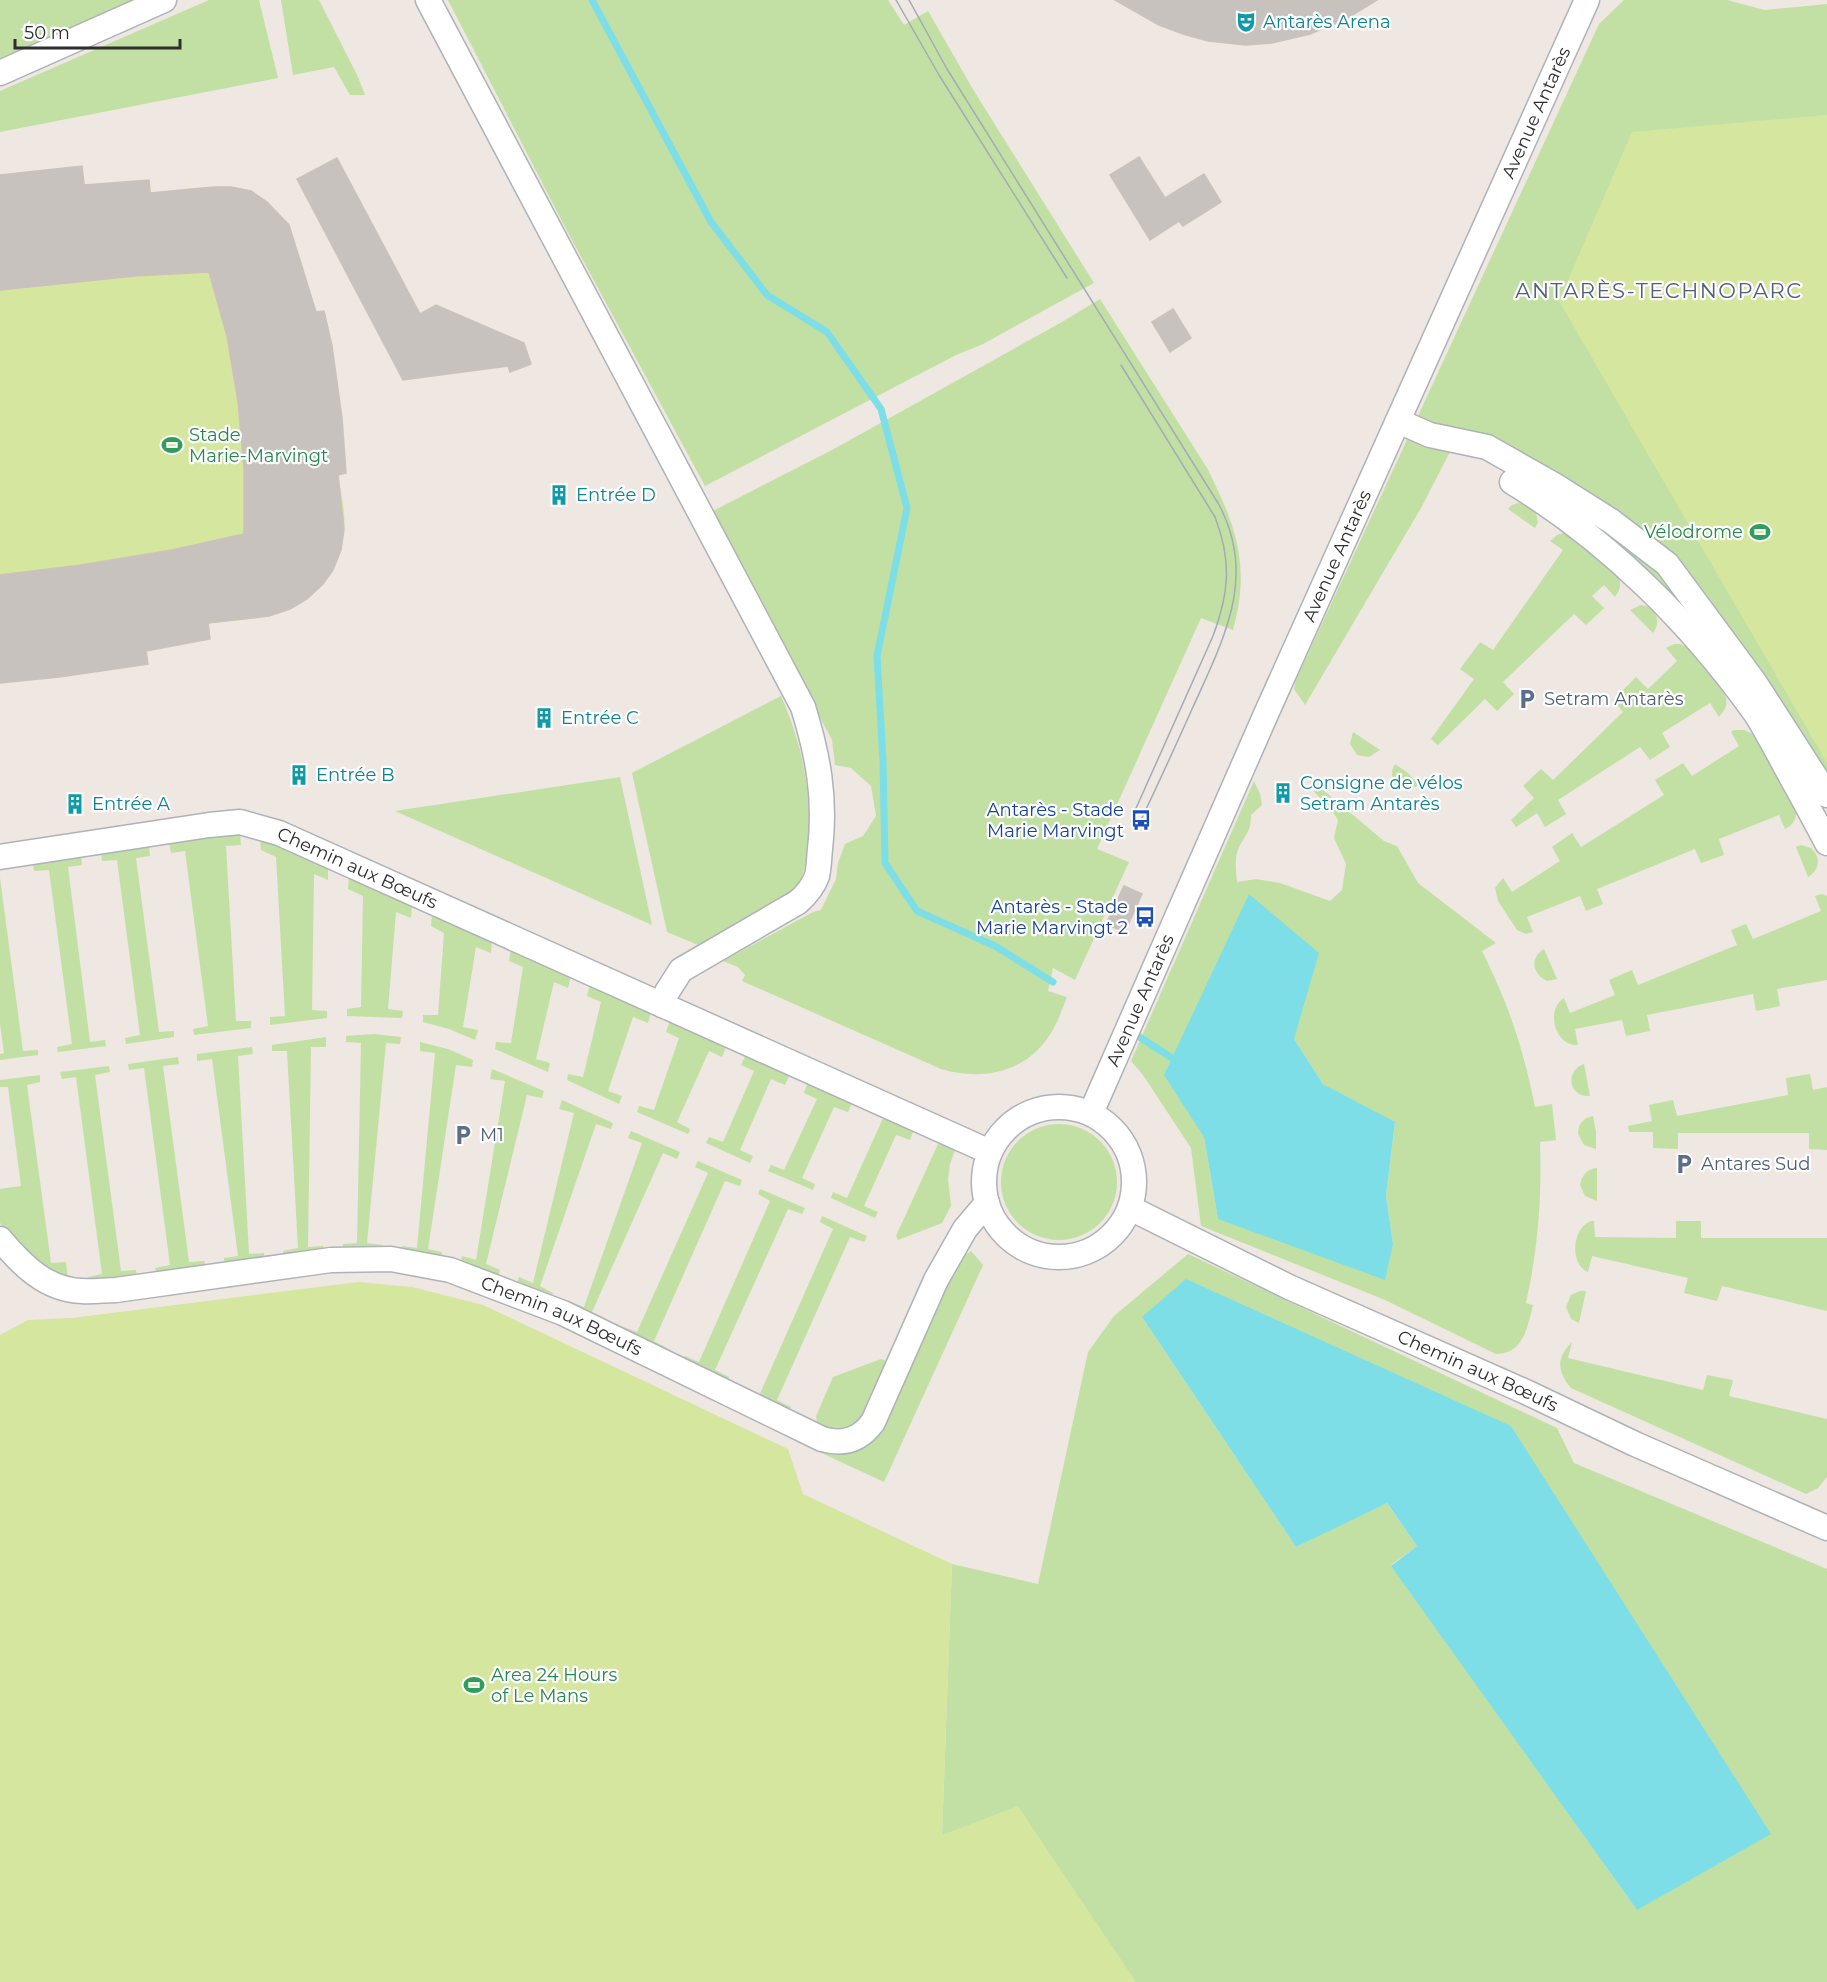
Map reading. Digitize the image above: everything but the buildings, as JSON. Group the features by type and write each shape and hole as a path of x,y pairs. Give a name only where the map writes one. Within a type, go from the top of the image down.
{"street":[{"path":"0,73 164,0"},
{"path":"428,0 803,707 815,746 821,784 822,832 817,876 809,891 798,902 681,970 667,992 662,1005"},
{"name":"Avenue Antarès","path":"1091,1113 1266,714 1587,0"},
{"path":"1398,421 1430,435 1486,447 1554,485 1602,516 1667,564 1755,683 1827,795"},
{"path":"1512,482 1579,528 1628,569 1677,617 1722,669 1755,714 1827,843"},
{"name":"Chemin aux Bœufs","path":"0,857 240,822 279,833 990,1152"},
{"path":"1068,1106 1091,1113 1110,1125 1124,1142 1133,1164 1135,1186 1130,1208 1119,1229 1101,1245 1080,1255 1057,1257 1034,1253 1013,1242 997,1225 987,1203 984,1186 985,1168 990,1152 1003,1131 1022,1116 1044,1107 1068,1106"},
{"name":"Chemin aux Bœufs","path":"0,1239 22,1265 40,1279 80,1292 116,1290 332,1260 391,1259 450,1270 563,1313 822,1439 843,1442 863,1433 873,1422 936,1280 965,1229 987,1203"},
{"name":"Chemin aux Bœufs","path":"1130,1208 1289,1287 1526,1392 1635,1444 1826,1525"}],"green space":[{"path":"0,0 144,0 0,64"},
{"path":"209,0 259,0 278,78 0,132 0,91"},
{"path":"281,0 319,0 365,95 350,95 334,67 293,75"},
{"path":"448,0 888,0 904,25 928,11 974,91 1094,283 983,344 956,355 705,486 565,227"},
{"path":"1624,0 1727,0 1765,10 1827,4 1827,803 1820,807 1680,604 1577,507 1495,455 1453,446 1421,508 1305,705 1294,689 1296,680 1599,24"},
{"name":"Vélodrome","path":"1827,115 1827,763 1559,301 1632,132"},
{"name":"Stade Marie-Marvingt","path":"82,166 85,185 149,180 151,193 200,187 230,187 251,192 267,202 280,216 298,253 316,312 324,311 328,331 338,392 346,473 338,475 344,516 342,545 330,574 321,586 297,605 283,612 209,623 210,639 146,651 148,664 0,683 0,175"},
{"path":"1100,299 1207,468 1226,509 1238,546 1241,585 1238,607 1233,630 1201,618 1097,849 1129,862 1075,980 1053,968 1048,991 1067,997 1049,1036 1039,1049 1015,1066 986,1074 956,1073 941,1069 742,981 745,975 738,967 723,961 813,912 821,910 836,879 838,863 845,844 863,836 876,816 871,786 851,768 835,765 832,740 711,512 832,450"},
{"path":"1521,502 1535,509 1538,522 1535,528 1508,509"},
{"path":"1563,533 1572,535 1618,576 1620,584 1617,594 1615,597 1604,585 1592,596 1604,608 1586,625 1574,614 1503,682 1514,694 1497,711 1485,699 1438,745 1431,739 1474,679 1460,669 1480,642 1493,650 1563,550 1550,541"},
{"path":"1641,605 1646,606 1656,615 1657,624 1653,633 1630,610"},
{"path":"1674,644 1689,648 1724,693 1726,706 1719,717 1710,703 1662,733 1670,747 1650,760 1640,747 1558,800 1566,814 1545,827 1537,813 1516,827 1511,820 1534,798 1523,786 1541,769 1553,780 1623,712 1613,700 1636,677 1648,689 1677,661 1666,648"},
{"path":"781,696 797,741 807,788 809,835 801,882 794,891 770,909 698,945 667,932 632,773"},
{"path":"1734,730 1751,733 1769,760 1794,808 1796,815 1791,825 1785,829 1779,815 1719,839 1724,855 1701,863 1695,849 1597,889 1603,904 1586,911 1580,896 1527,917 1533,932 1526,934 1517,930 1498,901 1495,888 1503,878 1512,892 1560,861 1552,847 1572,833 1581,847 1664,795 1655,780 1683,763 1692,776 1739,746 1731,732"},
{"path":"1353,732 1380,750 1369,757 1357,755 1350,744"},
{"path":"1395,764 1419,785 1408,790 1396,784 1392,777"},
{"path":"620,777 652,925 395,811"},
{"path":"1309,778 1384,841 1397,846 1418,883 1496,943 1482,951 1514,1027 1535,1107 1552,1104 1556,1140 1540,1142 1538,1223 1534,1263 1526,1303 1533,1305 1523,1338 1513,1349 1505,1353 1496,1354 1385,1300 1201,1226 1191,1148 1143,1075 1131,1061 1254,781 1262,805 1251,815 1249,829 1237,851 1237,882 1256,879 1280,883 1330,901 1342,890 1346,864 1334,838 1338,820 1329,806 1315,793","holes":["1294,1039 1323,1084 1395,1123 1386,1196 1393,1244 1218,1219 1204,1137"]},
{"path":"240,834 241,845 226,846 236,1021 251,1021 251,1028 194,1035 193,1029 208,1026 185,851 171,853 169,842"},
{"path":"260,837 328,868 328,880 314,874 312,1010 327,1011 327,1018 270,1025 270,1017 285,1016 276,857 261,850"},
{"path":"149,844 150,856 136,858 159,1032 174,1031 174,1037 126,1044 125,1038 140,1035 117,860 102,861 101,851"},
{"path":"1801,845 1811,848 1818,859 1815,871 1808,877 1796,847"},
{"path":"81,854 82,865 68,867 90,1042 105,1040 106,1046 58,1052 57,1047 72,1044 49,870 34,871 33,860"},
{"path":"349,876 412,905 411,918 396,912 388,1009 403,1011 402,1018 347,1016 347,1009 361,1007 363,896 348,889"},
{"path":"0,878 23,1051 38,1050 38,1055 0,1060 0,1054 4,1053 0,1024"},
{"path":"1822,894 1827,896 1827,980 1777,989 1780,1006 1756,1011 1753,994 1647,1015 1650,1031 1626,1036 1622,1020 1575,1029 1578,1045 1570,1044 1558,1034 1555,1026 1555,1011 1564,998 1570,1013 1615,995 1609,980 1632,970 1638,985 1737,945 1731,930 1746,924 1753,939 1821,911 1815,896"},
{"path":"432,914 492,940 491,953 476,947 463,1027 478,1030 475,1040 449,1029 423,1022 423,1015 438,1015 444,933 431,926"},
{"path":"511,949 571,976 568,988 554,982 536,1059 550,1063 548,1072 495,1049 496,1042 511,1043 523,967 509,961"},
{"path":"1544,949 1557,979 1547,981 1536,971 1535,959"},
{"path":"590,984 651,1012 648,1023 633,1017 608,1091 622,1096 619,1104 567,1080 568,1074 583,1077 601,1002 587,996"},
{"path":"670,1020 727,1045 722,1057 709,1051 677,1122 690,1129 688,1134 637,1112 639,1106 654,1110 679,1038 666,1032"},
{"path":"374,1034 401,1037 400,1044 386,1043 367,1243 383,1245 382,1251 343,1251 343,1244 357,1243 361,1043 346,1042 346,1036"},
{"path":"326,1037 326,1047 311,1047 308,1247 323,1246 323,1252 284,1257 283,1251 298,1248 287,1051 272,1051 272,1045"},
{"path":"420,1042 448,1049 473,1060 472,1067 456,1065 428,1249 442,1252 441,1259 402,1253 402,1246 417,1248 435,1053 420,1051"},
{"path":"252,1047 253,1054 238,1056 249,1254 264,1253 264,1260 224,1265 224,1258 238,1256 212,1059 197,1061 197,1054"},
{"path":"746,1054 790,1074 785,1085 771,1079 740,1150 753,1156 750,1163 706,1143 709,1137 723,1142 754,1071 741,1065"},
{"path":"178,1057 179,1064 163,1066 189,1262 204,1261 206,1267 157,1274 155,1268 170,1265 144,1068 129,1070 128,1064"},
{"path":"1584,1064 1590,1096 1577,1093 1572,1083 1574,1072"},
{"path":"109,1066 110,1072 95,1075 121,1271 136,1270 137,1276 89,1282 88,1277 102,1274 76,1077 62,1079 60,1072"},
{"path":"492,1069 544,1091 542,1098 527,1095 486,1264 500,1270 498,1276 461,1264 462,1256 476,1260 505,1081 490,1079"},
{"path":"1810,1074 1813,1090 1827,1087 1827,1150 1809,1149 1809,1133 1678,1133 1678,1149 1653,1148 1653,1132 1629,1132 1628,1126 1652,1121 1649,1105 1673,1100 1677,1116 1788,1095 1786,1078"},
{"path":"40,1075 40,1082 27,1085 51,1263 66,1262 68,1279 60,1277 29,1258 0,1223 0,1189 21,1186 8,1087 0,1087 0,1080"},
{"path":"808,1082 853,1101 848,1112 834,1107 802,1178 815,1184 813,1190 768,1171 771,1165 784,1170 817,1099 804,1093"},
{"path":"562,1100 613,1123 611,1129 596,1124 540,1286 553,1293 550,1299 517,1284 519,1277 533,1283 574,1113 559,1109"},
{"path":"884,1116 914,1129 910,1140 896,1135 864,1206 878,1212 875,1218 831,1198 833,1192 847,1198"},
{"path":"1593,1116 1596,1149 1584,1145 1578,1134 1582,1122"},
{"path":"1059,1124 1081,1129 1100,1141 1112,1160 1117,1182 1112,1204 1100,1223 1081,1235 1059,1240 1037,1235 1018,1223 1006,1204 1001,1182 1006,1160 1018,1141 1037,1129"},
{"path":"631,1131 680,1152 677,1159 663,1153 592,1312 605,1318 603,1324 568,1307 571,1302 584,1307 642,1143 628,1138"},
{"path":"939,1142 955,1150 948,1179 951,1206 942,1223 898,1240 896,1236"},
{"path":"698,1161 742,1180 740,1186 725,1181 654,1341 667,1348 665,1354 621,1332 623,1327 637,1332 708,1173 695,1167"},
{"path":"1597,1168 1597,1201 1585,1196 1580,1185 1586,1173"},
{"path":"760,1189 805,1208 802,1214 788,1209 715,1370 729,1377 727,1383 682,1362 685,1356 699,1362 770,1201 758,1194"},
{"path":"822,1216 867,1236 864,1242 850,1237 777,1400 791,1407 789,1412 758,1398 833,1229 820,1222"},
{"path":"1594,1221 1595,1237 1676,1238 1676,1221 1701,1221 1701,1238 1827,1238 1827,1311 1722,1286 1717,1301 1684,1293 1688,1278 1592,1256 1588,1272 1578,1262 1575,1246 1580,1231"},
{"path":"971,1251 983,1265 884,1482 815,1450 835,1452 860,1448 883,1430 957,1261"},
{"path":"1188,1254 1557,1428 1574,1463 1827,1569 1827,1982 1133,1982 942,1835 952,1564 1038,1584 1088,1352 1114,1316","holes":["1142,1317 1511,1426 1637,1910 1391,1565 1417,1546 1386,1502 1296,1547"]},
{"name":"Area 24 Hours of Le Mans","path":"358,1282 412,1287 483,1305 788,1449 803,1494 952,1564 942,1835 1018,1806 1136,1982 0,1982 0,1335 28,1320 72,1318"},
{"path":"1586,1291 1579,1323 1571,1319 1566,1307 1571,1295"},
{"path":"1572,1342 1568,1358 1703,1390 1707,1375 1733,1380 1729,1396 1827,1419 1827,1477 1818,1488 1806,1494 1571,1388 1563,1376 1560,1365 1563,1354"},
{"path":"881,1359 890,1362 860,1422 844,1431 818,1427 816,1416 833,1377"}],"water":[{"path":"1249,894 1319,953 1294,1039 1323,1084 1395,1122 1386,1196 1393,1244 1385,1280 1218,1219 1204,1137 1164,1075"},
{"path":"1186,1279 1511,1426 1771,1834 1637,1910 1391,1566 1417,1546 1387,1503 1296,1547 1142,1317"}],"waterway":[{"path":"592,0 711,222 767,295 827,332 881,409 907,508 877,656 883,761 885,863 917,911 995,946 1053,982"},
{"path":"1138,1036 1172,1058"}],"tram line":[{"path":"896,0 939,75 1067,278"},
{"path":"909,0 947,69 1218,503 1230,530 1235,556 1236,581 1225,631 1205,681 1141,820"},
{"path":"1121,365 1215,517 1226,563 1225,591 1213,636 1133,815"}],"place":[{"name":"Antarès Arena","path":"1246,22"},
{"name":"Stade Marie-Marvingt","path":"172,445"},
{"name":"Entrée D","path":"559,495"},
{"name":"Vélodrome","path":"1760,532"},
{"name":"Setram Antarès","path":"1527,699"},
{"name":"Entrée C","path":"544,718"},
{"name":"Entrée B","path":"299,775"},
{"name":"Consigne de vélos Setram Antarès","path":"1283,793"},
{"name":"Entrée A","path":"75,804"},
{"name":"Antarès - Stade Marie Marvingt","path":"1141,820"},
{"name":"Antarès - Stade Marie Marvingt 2","path":"1145,917"},
{"name":"M1","path":"463,1135"},
{"name":"Antares Sud","path":"1684,1164"},
{"name":"Area 24 Hours of Le Mans","path":"474,1685"}],"district":[{"name":"ANTARÈS-TECHNOPARC","path":"1659,290"}]}
